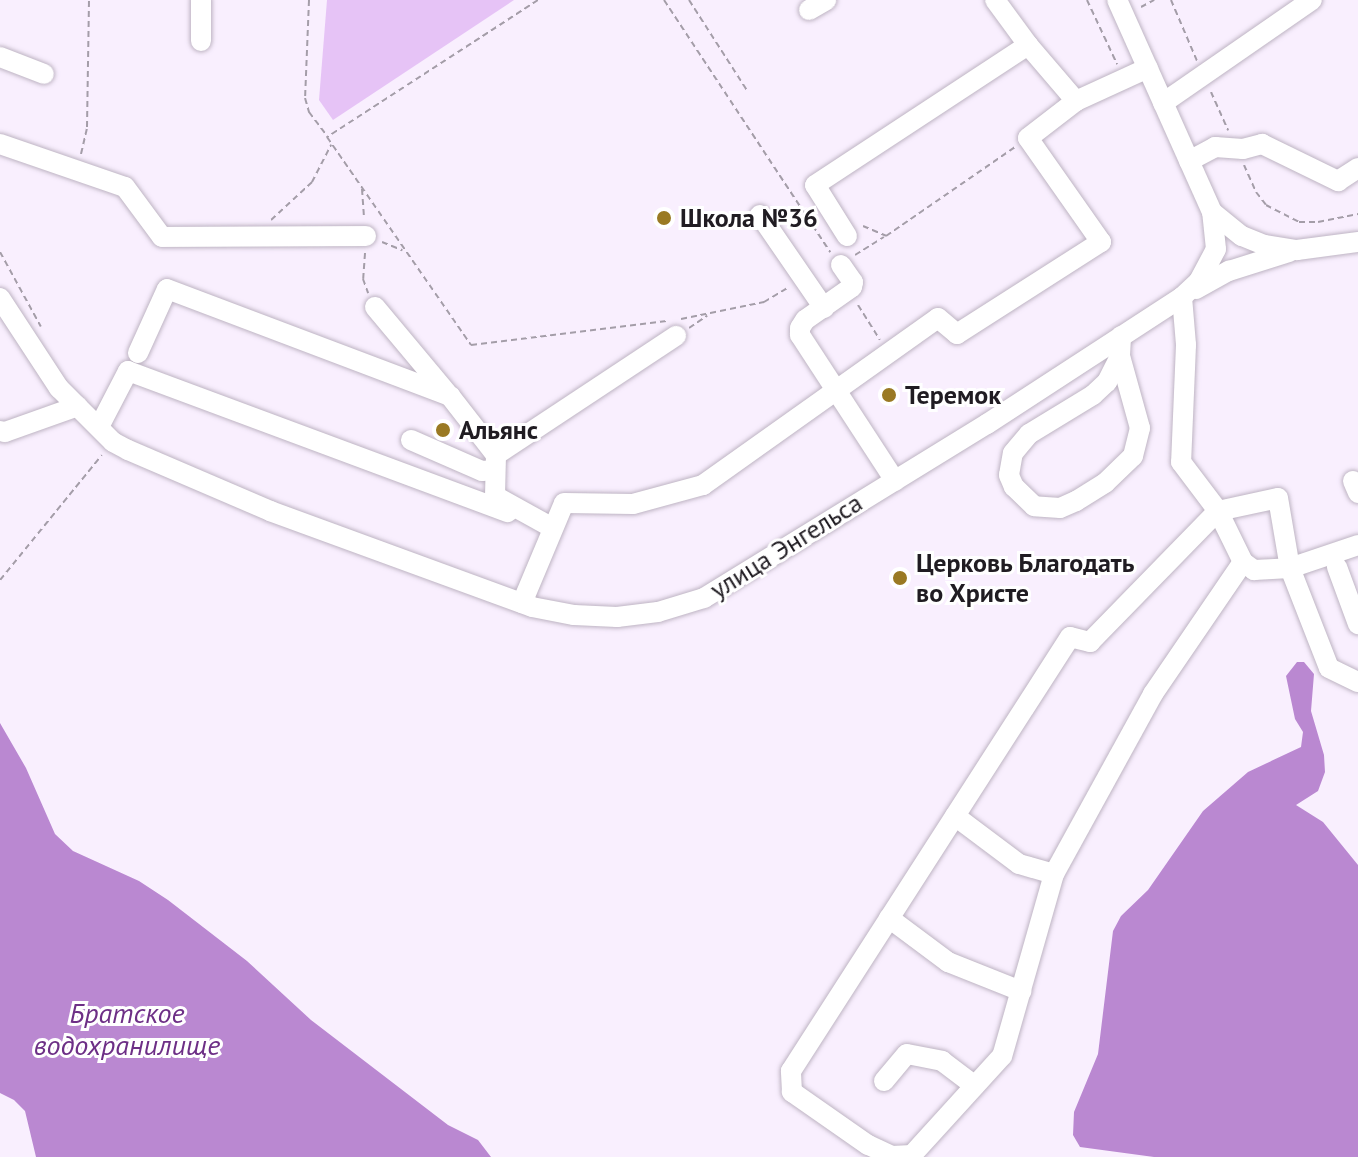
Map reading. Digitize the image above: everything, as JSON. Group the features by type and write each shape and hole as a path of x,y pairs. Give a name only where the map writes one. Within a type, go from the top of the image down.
{"street":[{"path":"201,0 201,41"},
{"path":"995,0 1028,45 1076,101"},
{"path":"1117,0 1212,212 1242,236 1297,250"},
{"path":"1163,103 1312,0"},
{"path":"847,236 815,185 1028,45"},
{"path":"0,57 44,74"},
{"path":"522,603 564,503 633,504 703,485 938,318 957,334 1101,242 1028,138 1076,101 1148,68"},
{"path":"0,144 125,187 162,237 366,236"},
{"path":"1189,161 1215,147 1243,149 1262,144 1338,181 1358,168"},
{"name":"улица Энгельса","path":"106,434 270,511 522,603 574,615 617,617 658,612 704,598 1120,346 1182,297 1209,267 1216,249 1212,212"},
{"path":"760,215 824,308"},
{"path":"1358,242 1297,250 1229,271 1182,297 1186,345 1181,462 1218,511 1243,562 1254,570 1290,568 1358,545"},
{"path":"841,265 853,282 848,291 805,320 800,335 895,481"},
{"path":"138,353 167,289 450,396"},
{"path":"0,298 59,388 106,434 128,371 553,528"},
{"path":"375,307 450,396 496,463 495,496 553,528"},
{"path":"411,440 482,471 676,336"},
{"path":"1120,346 1140,428 1133,456 1105,483 1076,501 1060,508 1034,506 1014,487 1009,475 1013,453 1029,434 1093,395 1107,382 1120,346"},
{"path":"0,431 5,432 78,406"},
{"path":"1243,562 1153,694 1054,874 1002,1056 912,1155 892,1156 868,1145 792,1092 791,1071 1070,637 1090,642 1218,511 1278,498 1290,568 1329,668 1358,682"},
{"path":"1337,567 1358,624"},
{"path":"955,816 1019,864 1054,874"},
{"path":"889,918 948,962 1021,991"},
{"path":"884,1081 907,1054 942,1061 975,1086"}],"path":[{"path":"76,170 87,127 89,0"},
{"path":"309,0 305,98 309,112 471,345 708,315 764,302 804,277"},
{"path":"327,137 538,0"},
{"path":"664,0 841,265 1028,138"},
{"path":"689,0 748,92"},
{"path":"1087,0 1124,79"},
{"path":"252,236 305,190 332,144"},
{"path":"847,236 851,226 857,224 886,236"},
{"path":"366,236 363,279 375,307"},
{"path":"0,252 43,330"},
{"path":"848,291 888,352"},
{"path":"676,336 708,315"},
{"path":"0,580 106,434"}],"shaded area":[{"path":"327,0 514,0 333,120 319,100"}],"water":[{"path":"1297,662 1304,662 1314,674 1311,711 1324,755 1325,772 1318,791 1296,805 1323,822 1358,865 1358,1157 1154,1157 1080,1147 1073,1135 1074,1112 1098,1054 1113,931 1121,916 1148,890 1203,811 1248,772 1301,747 1303,732 1295,719 1286,676"},
{"name":"Братское водохранилище","path":"0,723 26,768 55,834 73,851 139,881 168,900 247,961 311,1020 448,1125 478,1140 491,1157 36,1157 25,1111 14,1100 0,1093"}],"place":[{"name":"Школа №36","path":"664,218"},
{"name":"Теремок","path":"889,395"},
{"name":"Альянс","path":"443,430"},
{"name":"Церковь Благодать во Христе","path":"900,578"}]}
